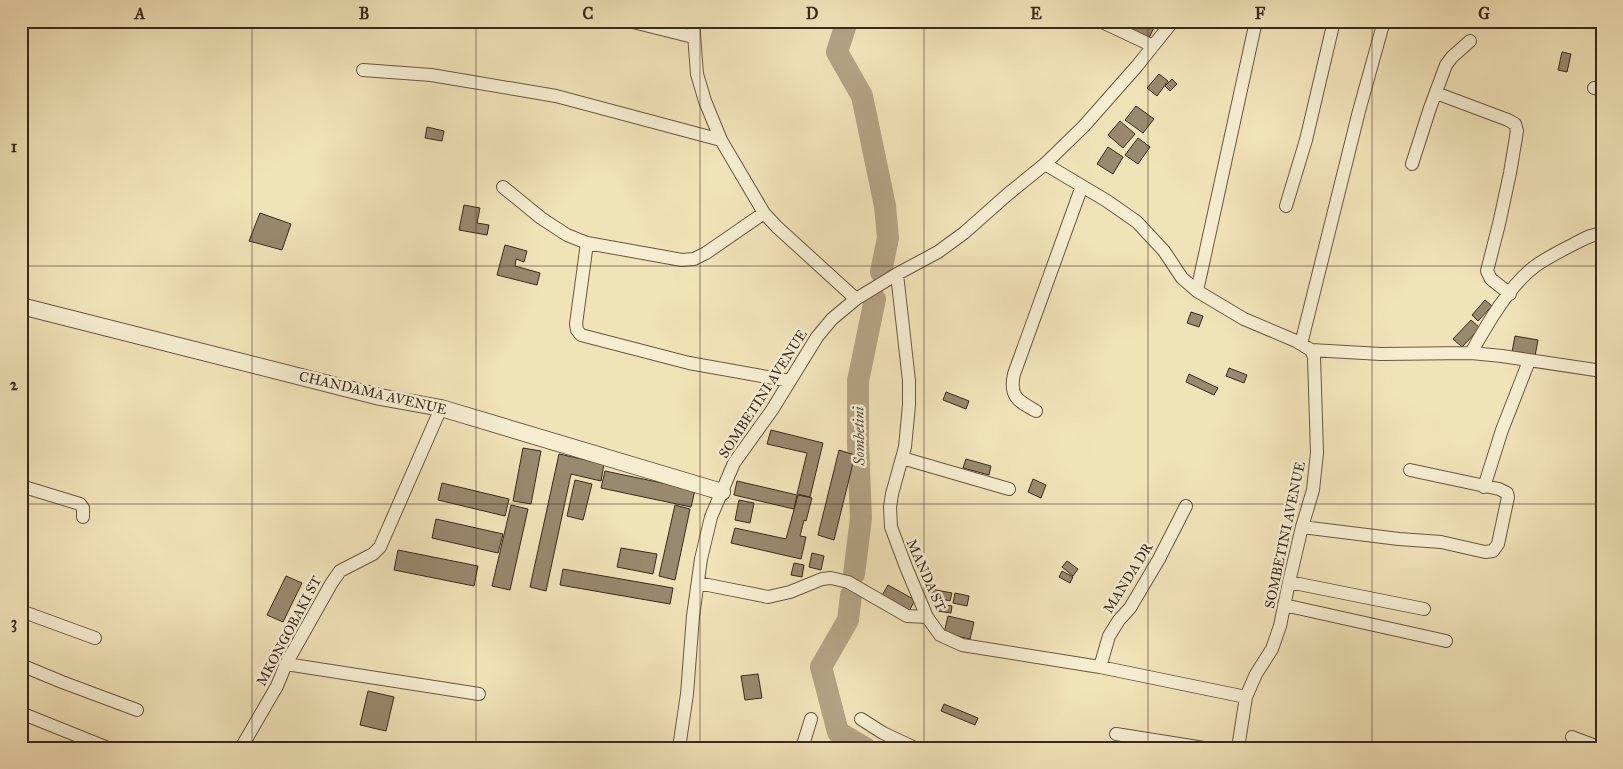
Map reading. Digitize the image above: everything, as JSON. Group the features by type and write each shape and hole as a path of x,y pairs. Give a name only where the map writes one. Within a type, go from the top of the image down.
{"street":[{"path":"629,21 693,37"},
{"path":"693,21 697,74 705,101 721,140 764,213 856,299"},
{"path":"1100,21 1153,46"},
{"name":"SOMBETINI AVENUE","path":"679,748 688,694 693,616 701,559 711,517 734,463 772,410 817,337 832,319 856,299 938,252 964,233 1045,164 1084,126 1173,21"},
{"path":"1197,291 1256,21"},
{"path":"1286,206 1306,140 1334,21"},
{"path":"1306,347 1359,111 1384,21"},
{"path":"1412,164 1448,61 1470,41"},
{"path":"363,70 431,75 556,96 721,140"},
{"path":"1436,93 1515,124 1517,131 1510,173 1486,271 1491,279 1510,294"},
{"path":"1045,164 1137,222 1164,251 1182,278 1197,291 1244,319 1306,347 1381,354 1471,353 1602,371"},
{"path":"1036,411 1020,402 1014,395 1012,386 1014,374 1082,186"},
{"path":"503,187 541,218 567,235 587,243 670,259 694,259 706,253 764,213"},
{"path":"1471,353 1485,327 1533,268 1561,250 1601,232"},
{"path":"587,243 576,324 577,330 581,335 689,364 790,380"},
{"name":"MANDA ST","path":"897,274 909,381 909,405 902,458 890,507 891,527 927,617 940,635 962,645 1100,668 1246,698"},
{"name":"CHANDAMA AVENUE","path":"21,306 380,397 441,408 722,492"},
{"name":"SOMBETINI AVENUE","path":"1238,748 1246,698 1256,674 1276,638 1280,626 1288,582 1313,490 1316,470 1315,364 1306,347"},
{"path":"1484,487 1502,430 1529,361"},
{"name":"MKONGOBAKI ST","path":"241,748 277,686 286,664 331,584 340,571 373,554 380,547 441,408"},
{"path":"902,458 1009,489"},
{"path":"1302,527 1399,539 1441,542 1490,553 1493,551 1498,544 1508,496 1505,491 1410,470"},
{"path":"21,486 80,504 83,508 83,517"},
{"name":"MANDA DR","path":"1100,668 1109,636 1119,620 1130,608 1159,559 1186,506"},
{"path":"698,583 768,597 790,592 822,579 831,578 848,582 907,616 927,617"},
{"path":"1288,582 1424,609"},
{"path":"1284,605 1446,641"},
{"path":"21,612 95,638"},
{"path":"286,664 479,694"},
{"path":"21,665 137,710"},
{"path":"21,713 108,748"},
{"path":"802,748 810,719"},
{"path":"861,719 883,733 915,748"},
{"path":"1116,734 1204,748"},
{"path":"1572,737 1601,748"}],"building":[{"path":"1137,21 1157,21 1149,38 1132,30"},
{"path":"1562,52 1571,54 1567,72 1558,70"},
{"path":"1159,74 1168,81 1157,96 1147,88"},
{"path":"1172,79 1177,84 1170,91 1165,86"},
{"path":"1136,106 1154,119 1143,133 1125,120"},
{"path":"1120,121 1135,134 1123,148 1108,135"},
{"path":"427,127 444,131 442,141 425,138"},
{"path":"1138,138 1150,147 1138,164 1125,155"},
{"path":"1108,147 1123,157 1113,174 1097,164"},
{"path":"464,205 480,208 477,223 489,225 487,235 459,230"},
{"path":"260,213 291,224 282,250 249,241"},
{"path":"505,245 527,251 524,262 516,259 515,266 540,273 537,285 497,275"},
{"path":"1485,300 1492,306 1478,321 1472,315"},
{"path":"1191,312 1203,316 1199,327 1187,323"},
{"path":"1471,320 1480,328 1462,347 1453,339"},
{"path":"1515,336 1538,340 1535,356 1512,352"},
{"path":"1229,368 1247,375 1244,383 1226,376"},
{"path":"1189,374 1218,388 1214,395 1186,382"},
{"path":"946,392 969,401 966,409 943,400"},
{"path":"771,430 823,443 810,497 797,494 807,453 767,444"},
{"path":"523,448 541,451 531,504 513,501"},
{"path":"839,450 855,455 834,540 818,535"},
{"path":"559,454 604,464 601,481 571,474 546,591 530,587"},
{"path":"966,459 991,466 989,475 963,468"},
{"path":"605,471 695,490 691,507 601,488"},
{"path":"1033,479 1046,485 1041,498 1028,492"},
{"path":"575,480 592,484 583,520 567,516"},
{"path":"737,481 797,495 794,509 734,495"},
{"path":"442,483 509,499 505,516 438,500"},
{"path":"798,495 812,498 800,536 806,537 801,559 731,543 735,528 786,539"},
{"path":"739,500 754,503 750,523 735,520"},
{"path":"511,505 528,509 510,590 492,586"},
{"path":"675,505 690,509 675,580 659,576"},
{"path":"436,519 503,534 498,553 432,538"},
{"path":"621,548 657,554 653,574 617,567"},
{"path":"398,550 478,566 474,586 394,570"},
{"path":"812,553 824,556 821,570 809,567"},
{"path":"1067,561 1078,569 1073,576 1062,567"},
{"path":"794,563 804,565 802,577 791,575"},
{"path":"563,569 673,588 670,604 560,585"},
{"path":"1062,571 1073,577 1070,583 1059,577"},
{"path":"286,576 302,583 283,622 267,615"},
{"path":"888,585 915,600 907,615 880,599"},
{"path":"931,589 952,593 950,601 930,596"},
{"path":"955,593 969,596 967,606 953,603"},
{"path":"939,604 952,606 951,613 938,611"},
{"path":"948,616 974,622 970,639 944,633"},
{"path":"758,674 762,698 745,700 741,676"},
{"path":"368,691 394,697 386,731 360,725"},
{"path":"944,704 978,718 975,725 941,711"}],"waterway":[{"name":"Sombetini","path":"847,21 837,52 862,96 885,206 888,238 881,272"},
{"name":"Sombetini","path":"854,574 861,518 858,381 875,299"},
{"name":"Sombetini","path":"851,595 848,620 821,667 838,732 865,748"}]}
